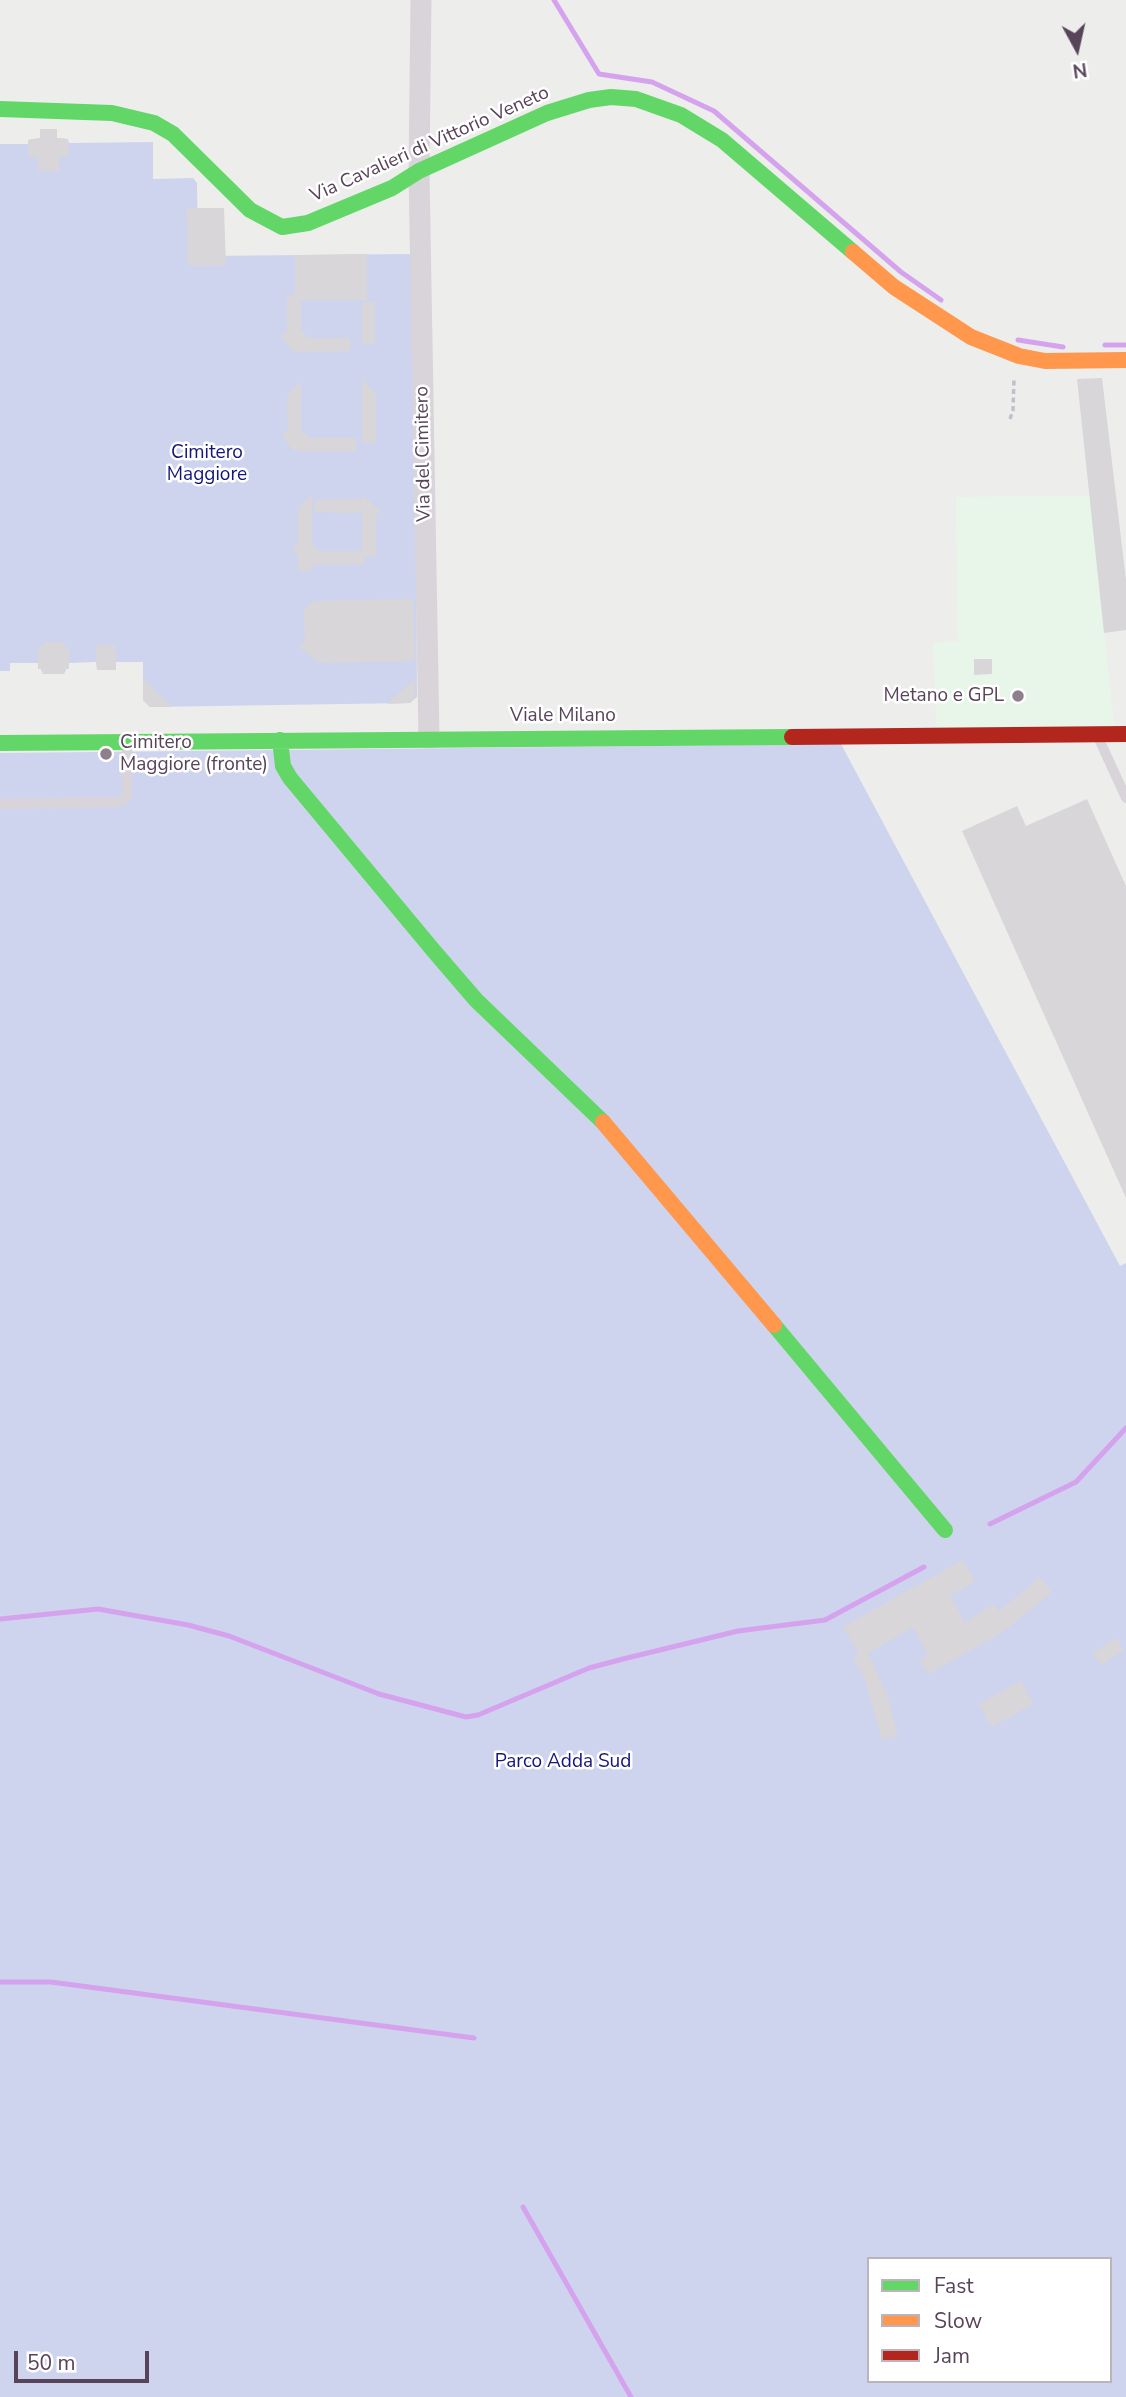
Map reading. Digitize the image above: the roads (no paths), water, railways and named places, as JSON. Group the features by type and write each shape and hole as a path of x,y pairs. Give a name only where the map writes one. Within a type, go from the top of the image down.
{"street":[{"name":"Via del Cimitero","path":"421,0 419,171 429,738"},
{"name":"Via Cavalieri di Vittorio Veneto","path":"0,109 112,113 154,123 173,134 250,210 282,227 308,223 392,188 419,171 567,106 611,97 636,99 681,114 704,128 919,306 971,337 1019,356 1067,363 1126,360"},
{"name":"Viale Milano","path":"0,743 1126,734"},
{"path":"280,740 284,766 290,778 433,950 476,1000 609,1128 945,1530"}],"lane":[{"path":"1097,734 1126,798"},
{"path":"0,804 121,802 127,795 127,742"}],"waterway":[{"path":"554,0 599,74 652,82 714,111 901,272 941,300"},
{"path":"1018,340 1063,347"},
{"path":"1105,345 1126,345"},
{"path":"990,1524 1076,1482 1126,1428"},
{"path":"0,1619 98,1609 188,1625 229,1636 379,1694 466,1717 478,1715 589,1668 738,1631 825,1620 924,1567"},
{"path":"0,1982 51,1982 474,2038"},
{"path":"523,2207 631,2397"}],"place":[{"name":"Metano e GPL","path":"1018,696"},
{"name":"Cimitero Maggiore (fronte)","path":"106,754"}],"park label":[{"name":"Cimitero Maggiore","path":"207,464"},
{"name":"Parco Adda Sud","path":"563,1762"}]}
